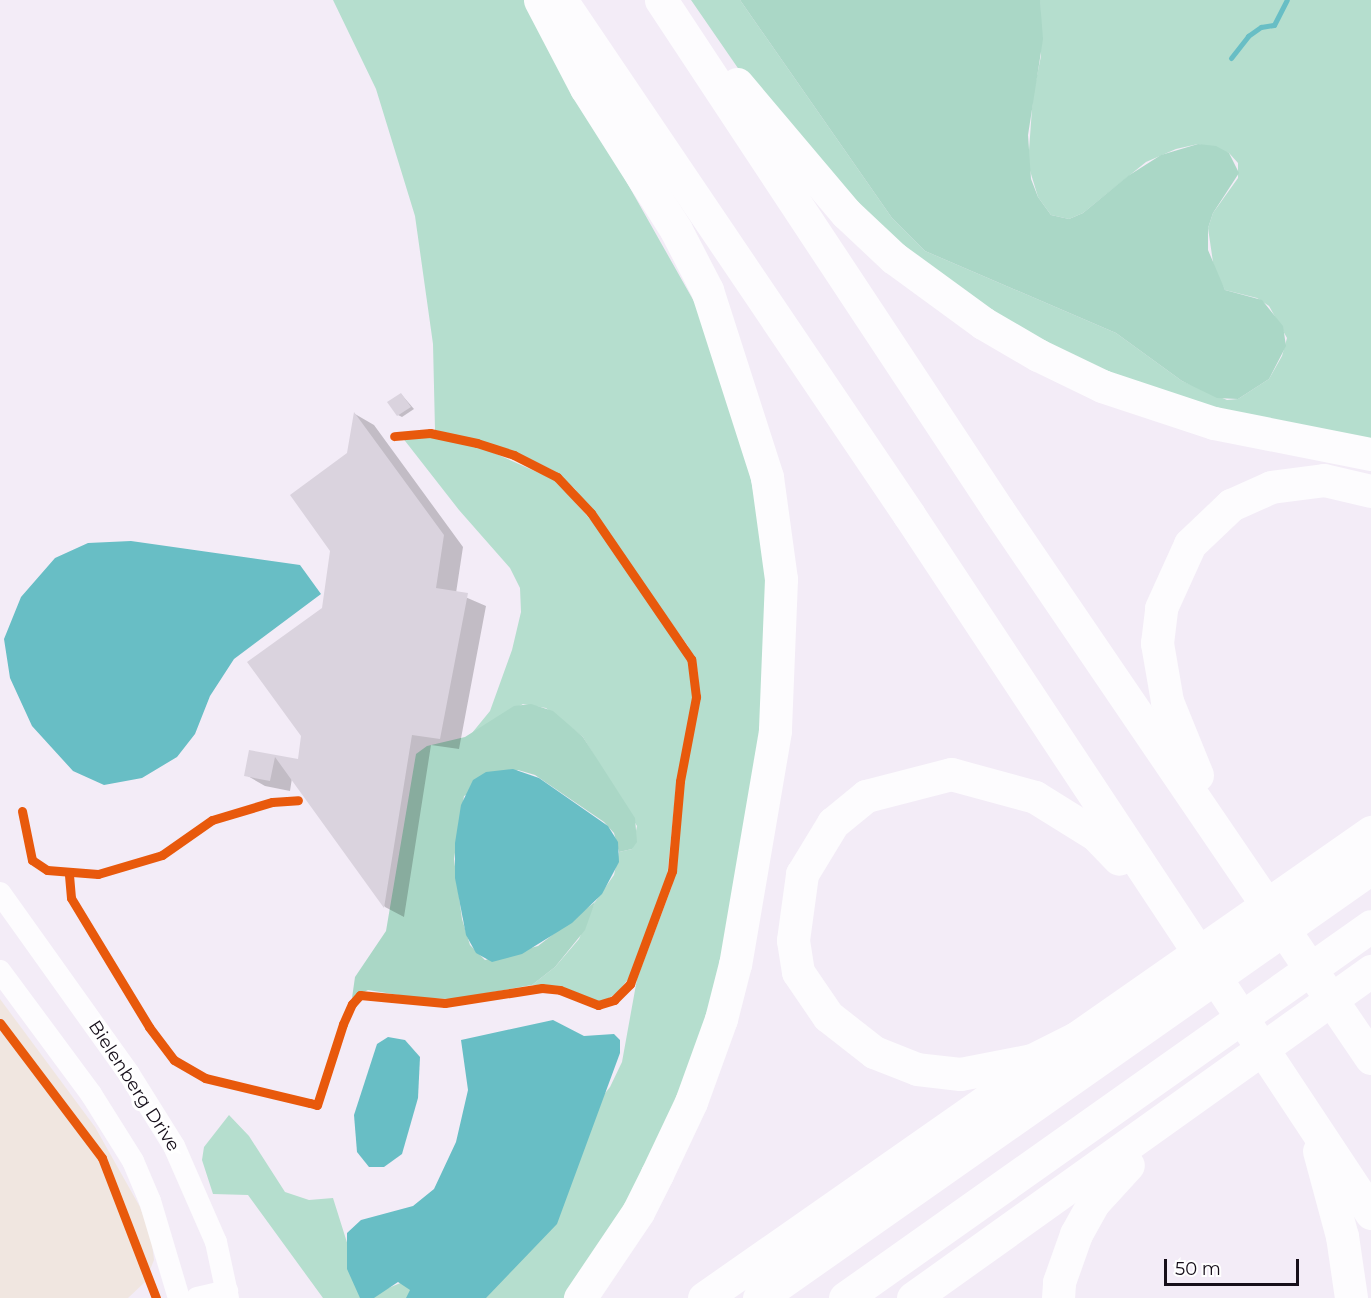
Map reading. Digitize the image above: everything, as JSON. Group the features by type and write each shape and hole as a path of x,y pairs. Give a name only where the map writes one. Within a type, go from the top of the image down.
{"highway":[{"path":"540,0 586,88 676,230 707,290 767,477 782,579 775,731 735,964 721,1020 691,1102 648,1193 580,1298"},
{"path":"561,0 909,515 1172,917 1371,1214"},
{"path":"661,0 985,490 1220,832 1364,1047"},
{"path":"671,0 846,213 894,258 983,323 1038,355 1102,386 1182,413 1266,434 1371,454"},
{"path":"1220,832 1167,701 1158,663 1161,608 1178,564 1212,520 1231,505 1270,487 1295,481 1324,480 1371,491"},
{"path":"1080,1036 1032,1060 983,1072 951,1074 896,1062 843,1031 801,979 792,940 802,874 833,823 866,796 951,774 1035,797 1096,835 1172,917"},
{"path":"1335,858 1371,824"},
{"path":"704,1298 1371,832"},
{"path":"759,1298 1371,868"},
{"path":"845,1298 1371,926"},
{"path":"913,1298 1189,1104 1371,971"},
{"path":"1058,1298 1070,1245 1094,1202 1189,1104"},
{"path":"1313,1129 1342,1236 1351,1298"}],"street":[{"name":"Bielenberg Drive","path":"0,893 129,1074 174,1146 216,1242 227,1294"},
{"path":"0,970 91,1094 133,1161 150,1201 179,1298"},
{"path":"197,1298 227,1294"}],"shaded area":[{"path":"0,999 95,1127 140,1207 151,1236 154,1260 145,1282 128,1298 0,1298"}],"green space":[{"path":"333,0 524,0 696,305 739,420 766,555 769,674 721,969 675,1121 569,1298 323,1298 248,1195 213,1194 202,1160 204,1147 229,1115 249,1136 285,1192 309,1200 333,1198 350,1252 386,1289 410,1279 581,1123 610,1087 622,1062 637,979 672,886 683,781 699,698 698,672 688,646 575,489 552,470 515,452 435,430 433,344 415,216 376,89"},
{"path":"691,0 740,0 892,218 925,251 1116,333 1182,381 1227,400 1238,399 1269,379 1282,356 1287,338 1269,306 1257,298 1225,290 1214,269 1208,228 1213,213 1238,178 1238,163 1229,153 1198,144 1176,149 1146,162 1083,213 1069,219 1051,215 1038,197 1028,164 1033,95 1041,56 1040,0 1371,0 1371,444 1208,412 1031,340 876,228 742,74"},
{"path":"740,0 1040,0 1043,39 1028,135 1031,179 1038,197 1051,215 1069,219 1083,213 1128,176 1161,155 1198,144 1216,146 1229,153 1239,173 1213,213 1208,228 1208,250 1225,290 1262,300 1283,326 1286,346 1269,379 1238,399 1217,398 1182,381 1116,333 925,251 892,218"},
{"path":"402,437 438,437 485,449 555,480 599,529 688,660 693,697 676,787 667,878 630,977 616,994 603,1001 593,1002 561,986 532,985 555,967 579,939 595,902 614,875 619,852 632,849 637,826 583,737 546,708 523,704 472,733 490,711 512,650 521,612 520,588 510,568 459,510"},
{"path":"531,704 553,711 583,737 635,818 637,842 632,849 619,852 614,833 604,822 535,775 518,770 464,796 454,859 462,919 470,945 485,960 538,946 595,902 585,930 555,967 532,985 454,999 417,998 368,990 352,998 355,977 386,931 416,754 427,746 465,737 514,706"}],"water":[{"path":"131,541 300,565 321,594 234,659 210,696 195,734 177,757 142,778 104,785 73,771 32,726 10,678 4,639 21,597 55,558 88,543"},
{"path":"513,769 539,778 608,826 618,842 619,862 602,894 572,923 522,954 492,962 476,953 466,935 455,878 455,843 461,805 473,780 486,772"},
{"path":"553,1020 584,1036 614,1034 620,1040 620,1053 557,1224 486,1298 406,1298 410,1290 398,1282 374,1298 360,1298 347,1269 347,1233 361,1220 413,1206 434,1189 456,1142 468,1090 461,1040"},
{"path":"388,1037 405,1040 420,1057 418,1098 402,1154 384,1167 369,1167 357,1152 354,1115 377,1044"}],"building":[{"path":"401,393 411,407 397,416 387,402"},
{"path":"354,412 444,535 436,588 468,593 440,739 412,735 384,908 275,757 270,781 244,776 249,750 298,759 301,736 247,662 322,608 330,551 290,495 347,453"}],"waterway":[{"path":"1231,58 1248,36 1261,27 1274,25 1287,0"}],"cycle path":[{"path":"69,875 71,898 149,1027 174,1060 205,1078 317,1105 343,1024 352,1004 360,995 445,1003 542,988 560,990 598,1005 614,1000 630,984 672,871 680,781 696,697 691,659 591,513 557,477 514,455 477,443 430,433 394,436"},
{"path":"22,811 32,860 47,870 98,874 162,855 212,820 272,802 298,800"},
{"path":"0,1023 102,1158 156,1298"}]}
